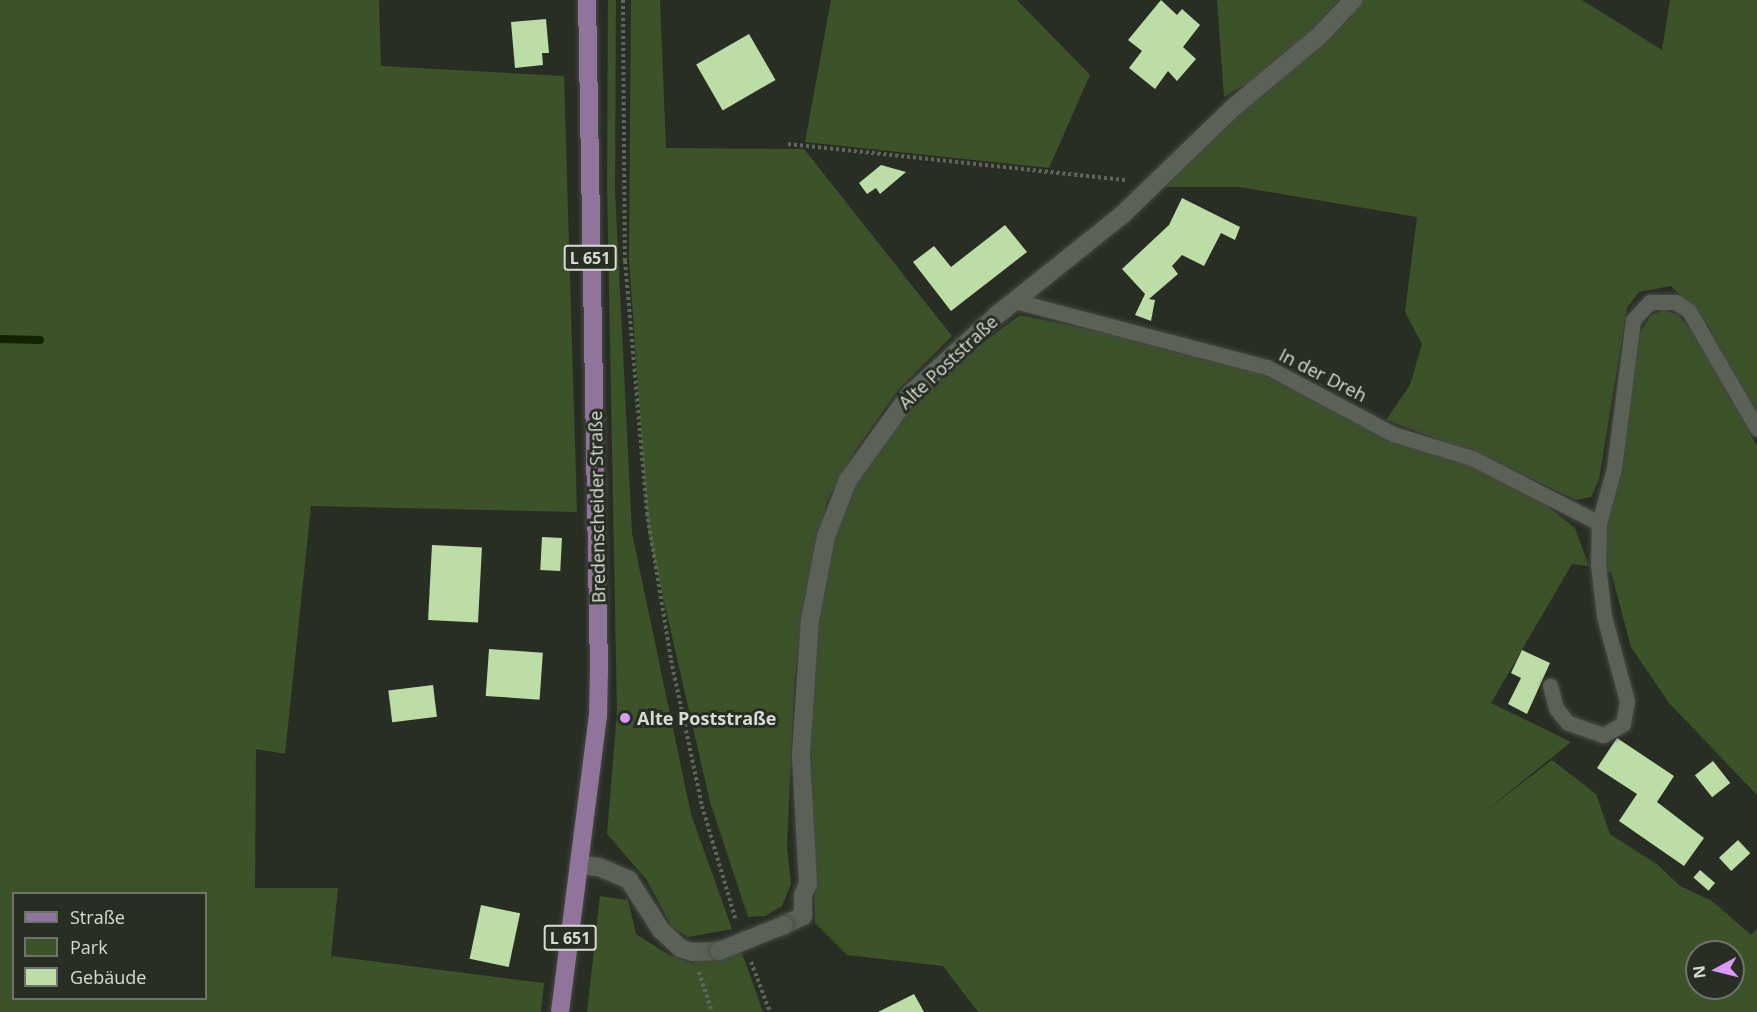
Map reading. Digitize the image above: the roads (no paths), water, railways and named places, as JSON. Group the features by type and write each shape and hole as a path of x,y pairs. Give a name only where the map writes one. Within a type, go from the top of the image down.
{"main road":[{"name":"Bredenscheider Straße","path":"560,1012 598,717 588,0"}],"street":[{"name":"Alte Poststraße","path":"580,865 599,867 629,880 665,935 692,952 719,951 803,916 803,895 808,884 801,724 810,620 825,536 848,480 896,409 1015,301 1123,214 1235,106 1319,36 1353,0"}],"lane":[{"name":"In der Dreh","path":"1015,301 1267,367 1393,434 1472,458 1599,523"},
{"path":"1550,686 1561,716 1580,729 1608,734 1625,718 1624,687 1603,609 1598,564 1599,523 1614,468 1633,320 1650,302 1676,302 1689,311 1757,429"}],"waterway":[{"path":"0,339 40,340"}],"place":[{"name":"Alte Poststraße","path":"625,718"}]}
